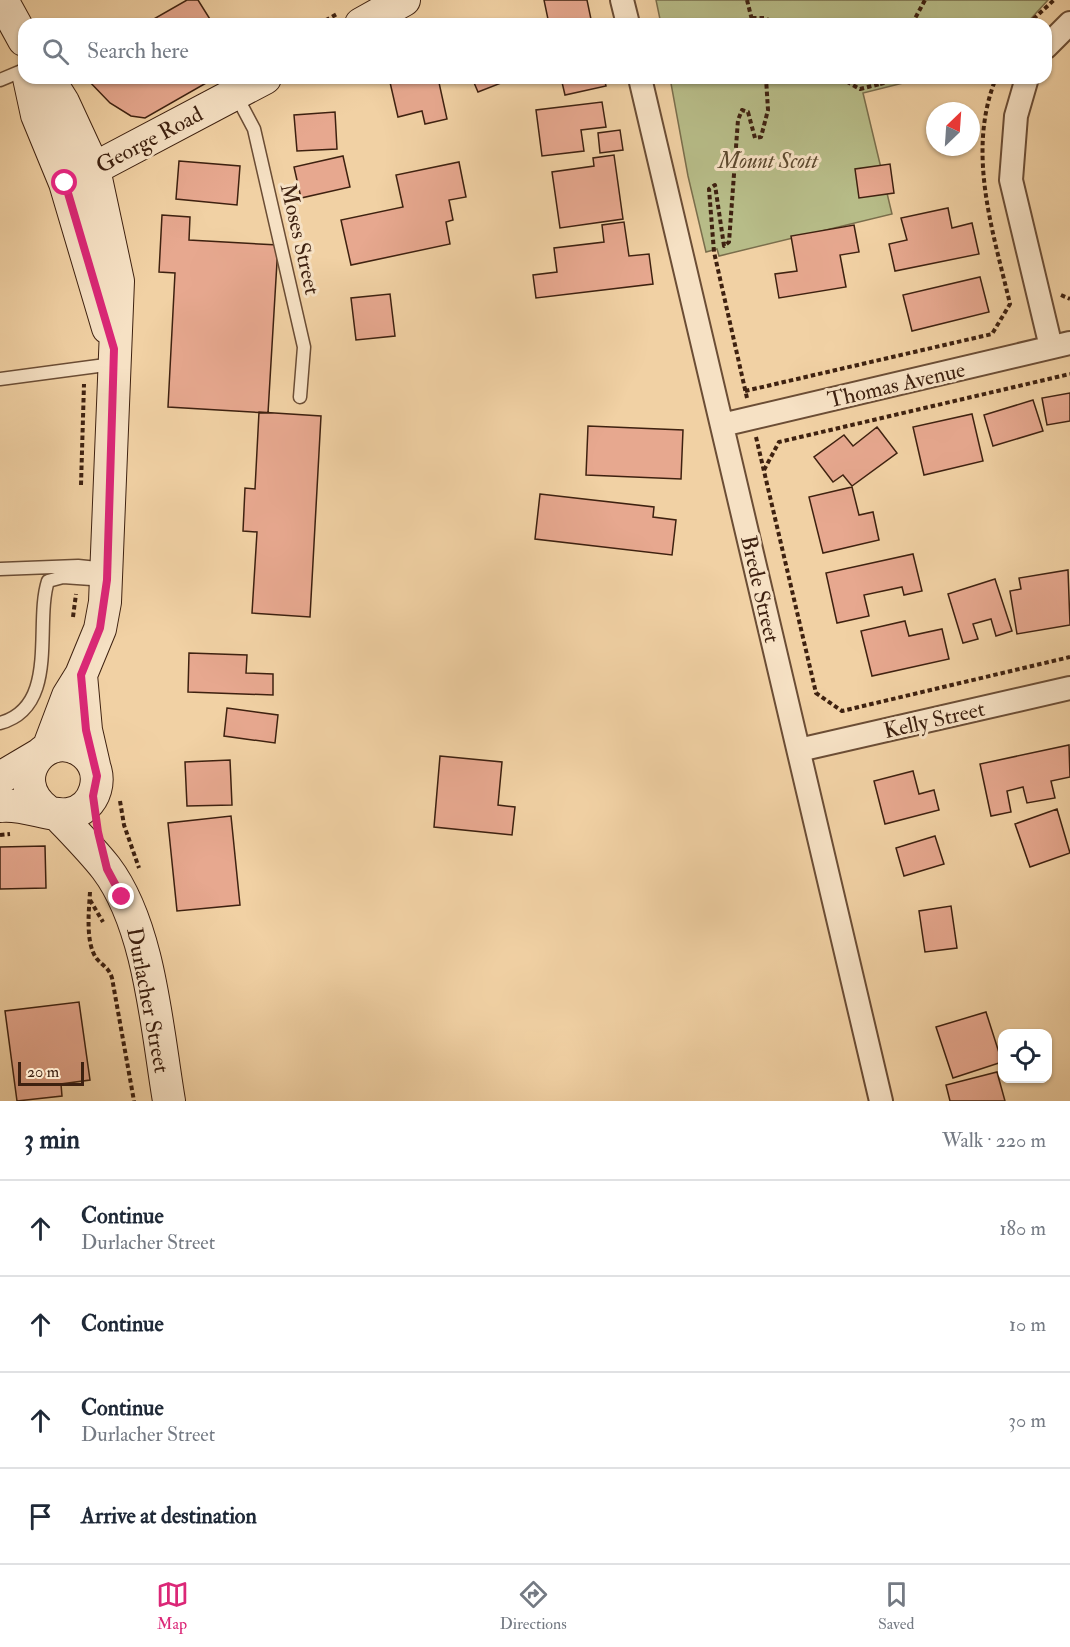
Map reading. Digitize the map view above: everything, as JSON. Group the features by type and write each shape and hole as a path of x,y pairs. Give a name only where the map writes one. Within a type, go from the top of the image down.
{"main road":[{"path":"2,0 18,32"},
{"path":"372,18 404,0"},
{"path":"30,84 37,115 65,183 104,360"},
{"path":"51,812 38,804 28,784 29,774 43,752 68,696 81,675 100,628 107,575 104,360 118,281 94,169 63,102 52,84"},
{"name":"George Road","path":"65,183 254,84"},
{"path":"0,806 12,804 51,812 78,811 93,796 97,776 86,730 81,675"},
{"path":"0,778 43,752 58,746 79,750 94,765"},
{"name":"Durlacher Street","path":"93,796 107,869"},
{"name":"Durlacher Street","path":"51,812 107,869 132,916 142,945 169,1101"}],"street":[{"path":"622,0 626,18"},
{"path":"1052,41 1070,23"},
{"name":"Brede Street","path":"641,84 881,1101"},
{"path":"1025,84 1016,116 1011,180 1060,345"},
{"name":"Thomas Avenue","path":"722,425 1060,345"},
{"name":"Kelly Street","path":"799,750 1070,688"}],"lane":[{"path":"0,80 18,72"},
{"name":"Moses Street","path":"236,94 254,129 304,347 300,397"},
{"path":"0,379 104,360"},
{"path":"0,568 78,566 107,575"},
{"path":"0,723 13,720 33,697 42,664 44,594 48,581 63,577 107,575"}],"path":[{"path":"747,0 752,18 764,18"},
{"path":"915,18 925,0"},
{"path":"1034,18 1054,0"},
{"path":"748,401 714,252 709,189 715,185 724,246 729,242 738,120 742,110 747,112 755,138 761,137 768,110 766,84"},
{"path":"851,84 860,89 880,84"},
{"path":"745,391 992,334 1010,304 985,194 981,149 995,84"},
{"path":"81,487 104,360"},
{"path":"764,470 779,442 1070,374"},
{"path":"756,436 816,693 842,711 1070,657"},
{"path":"90,935 95,955 107,966 112,978 134,1101"}],"green space":[{"path":"656,0 1048,0 1032,18 660,18"},
{"name":"Mount Scott","path":"671,84 899,84 863,93 892,214 719,256 717,249 706,252 688,176"}],"building":[{"path":"187,0 198,0 209,18 156,18"},
{"path":"544,0 587,0 591,18 548,18"},
{"path":"92,84 204,84 145,118 131,116 110,103"},
{"path":"390,84 439,84 447,119 425,124 422,111 398,117"},
{"path":"475,84 499,84 478,92"},
{"path":"562,84 606,84 606,86 565,95"},
{"path":"602,102 606,127 581,130 584,151 542,156 536,110"},
{"path":"335,112 337,149 297,151 294,115"},
{"path":"620,130 623,150 600,153 598,133"},
{"path":"614,155 623,219 560,228 552,172 594,166 593,158"},
{"path":"343,156 350,187 301,198 294,167"},
{"path":"179,161 240,166 237,205 176,199"},
{"path":"459,162 466,197 449,200 453,220 446,222 450,244 351,265 341,220 403,207 396,175"},
{"path":"890,164 894,193 859,198 855,169"},
{"path":"948,208 952,228 972,223 979,254 895,271 889,244 907,240 901,218"},
{"path":"162,215 190,217 189,240 278,245 268,413 168,407 175,273 159,272"},
{"path":"624,222 629,256 649,254 653,284 536,298 533,275 557,272 554,248 604,242 602,225"},
{"path":"854,225 859,252 840,255 846,287 779,298 775,274 797,271 791,236"},
{"path":"980,277 989,312 912,331 903,295"},
{"path":"390,294 395,336 356,340 351,298"},
{"path":"1070,393 1070,421 1047,425 1042,398"},
{"path":"1033,400 1043,431 993,446 984,415"},
{"path":"259,412 321,416 310,617 252,613 257,532 243,531 245,488 255,489"},
{"path":"972,414 983,461 924,475 913,427"},
{"path":"588,426 683,430 681,479 586,475"},
{"path":"877,427 897,453 852,486 843,475 833,482 814,457 844,435 853,446"},
{"path":"852,487 859,515 873,512 879,540 823,553 809,497"},
{"path":"540,494 654,507 653,517 676,520 672,555 535,539"},
{"path":"913,554 922,591 904,595 902,587 864,595 869,616 837,623 826,573"},
{"path":"1068,570 1070,625 1017,634 1010,591 1021,589 1019,578"},
{"path":"995,579 1012,631 996,636 991,619 973,624 978,639 963,643 948,594"},
{"path":"905,621 909,636 942,629 949,659 872,676 861,631"},
{"path":"189,653 247,655 246,673 273,674 273,695 188,692"},
{"path":"227,708 278,715 275,743 224,736"},
{"path":"1069,745 1070,777 1051,781 1055,798 1027,803 1023,787 1007,791 1011,812 991,816 980,764"},
{"path":"440,756 502,762 498,805 515,807 512,835 434,827"},
{"path":"230,760 232,805 187,806 185,762"},
{"path":"913,771 919,794 934,790 939,810 885,824 874,781"},
{"path":"1057,809 1070,853 1030,867 1015,824"},
{"path":"231,816 240,905 177,911 168,823"},
{"path":"935,836 944,864 904,876 896,848"},
{"path":"45,846 46,888 0,889 0,847"},
{"path":"951,906 957,948 925,952 919,911"},
{"path":"79,1002 90,1080 61,1084 62,1096 17,1101 5,1011"},
{"path":"986,1012 998,1050 998,1063 953,1078 936,1027"},
{"path":"997,1072 998,1083 1000,1083 1005,1101 950,1101 946,1085"}],"route":[{"path":"65,183 114,349 105,602 100,628 81,675 86,730 97,776 93,796 98,832 107,869 122,897"}]}
